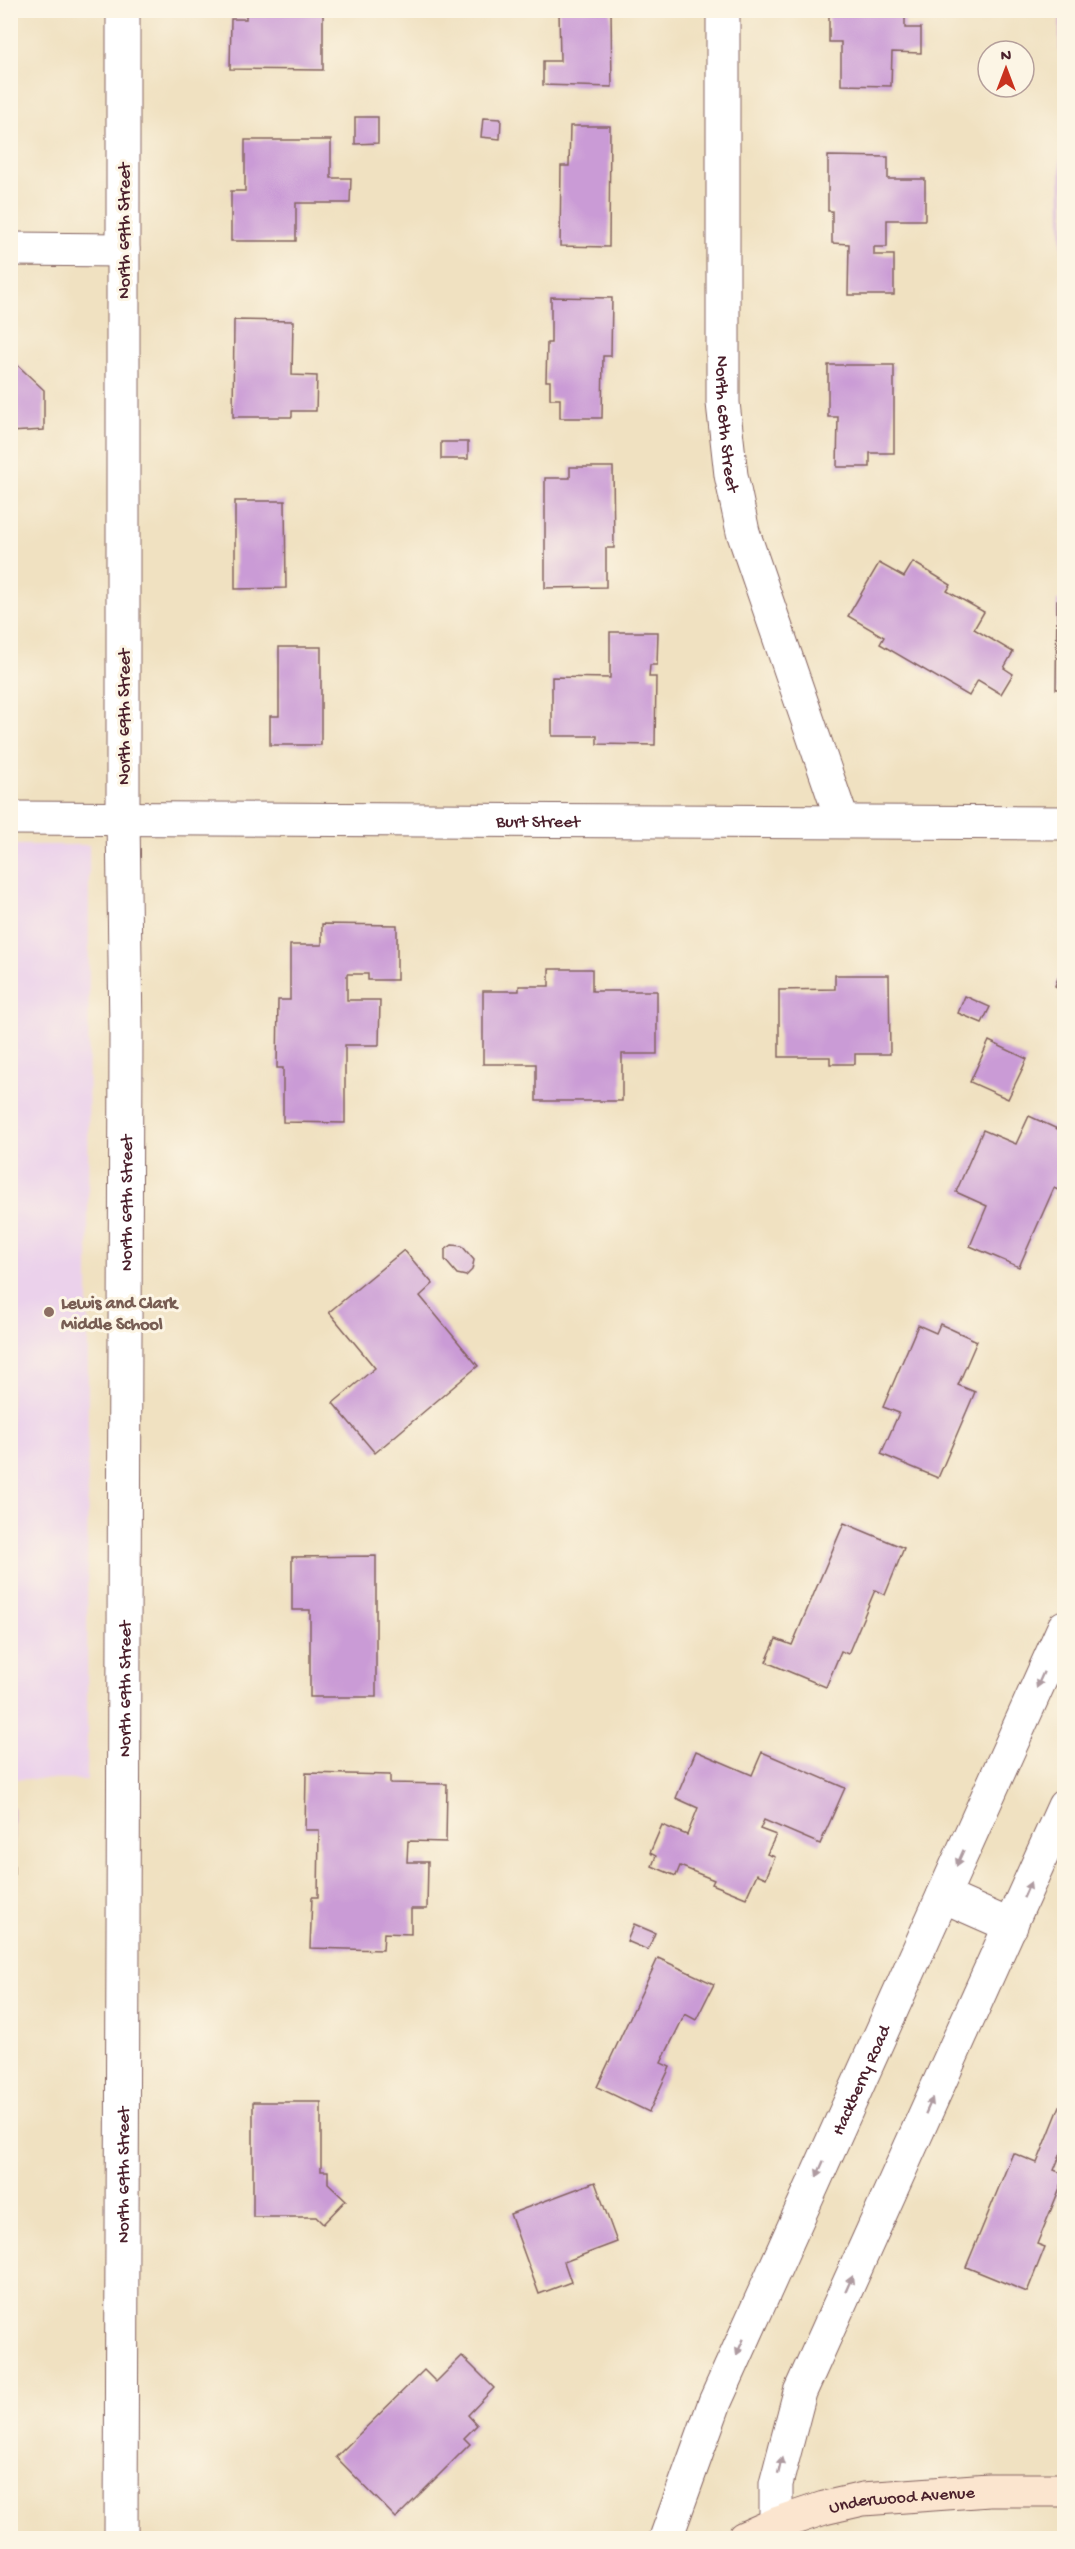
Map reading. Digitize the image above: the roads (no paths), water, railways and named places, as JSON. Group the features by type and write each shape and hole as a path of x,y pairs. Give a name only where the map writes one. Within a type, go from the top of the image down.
{"main road":[{"name":"Underwood Avenue","path":"744,2538 776,2524 824,2508 864,2499 989,2490 1065,2490"}],"street":[{"name":"North 69th Street","path":"122,2538 126,1032 123,818 123,10"},
{"name":"North 68th Street","path":"723,10 723,403 730,476 743,532 842,820"},
{"path":"10,249 123,250"},
{"name":"Burt Street","path":"10,818 842,820 1065,823"},
{"name":"Hackberry Road","path":"666,2538 715,2402 1065,1626"},
{"path":"776,2524 776,2484 800,2392 1065,1806"},
{"path":"943,1896 1011,1926"}],"place":[{"name":"Lewis and Clark Middle School","path":"49,1312"}]}
